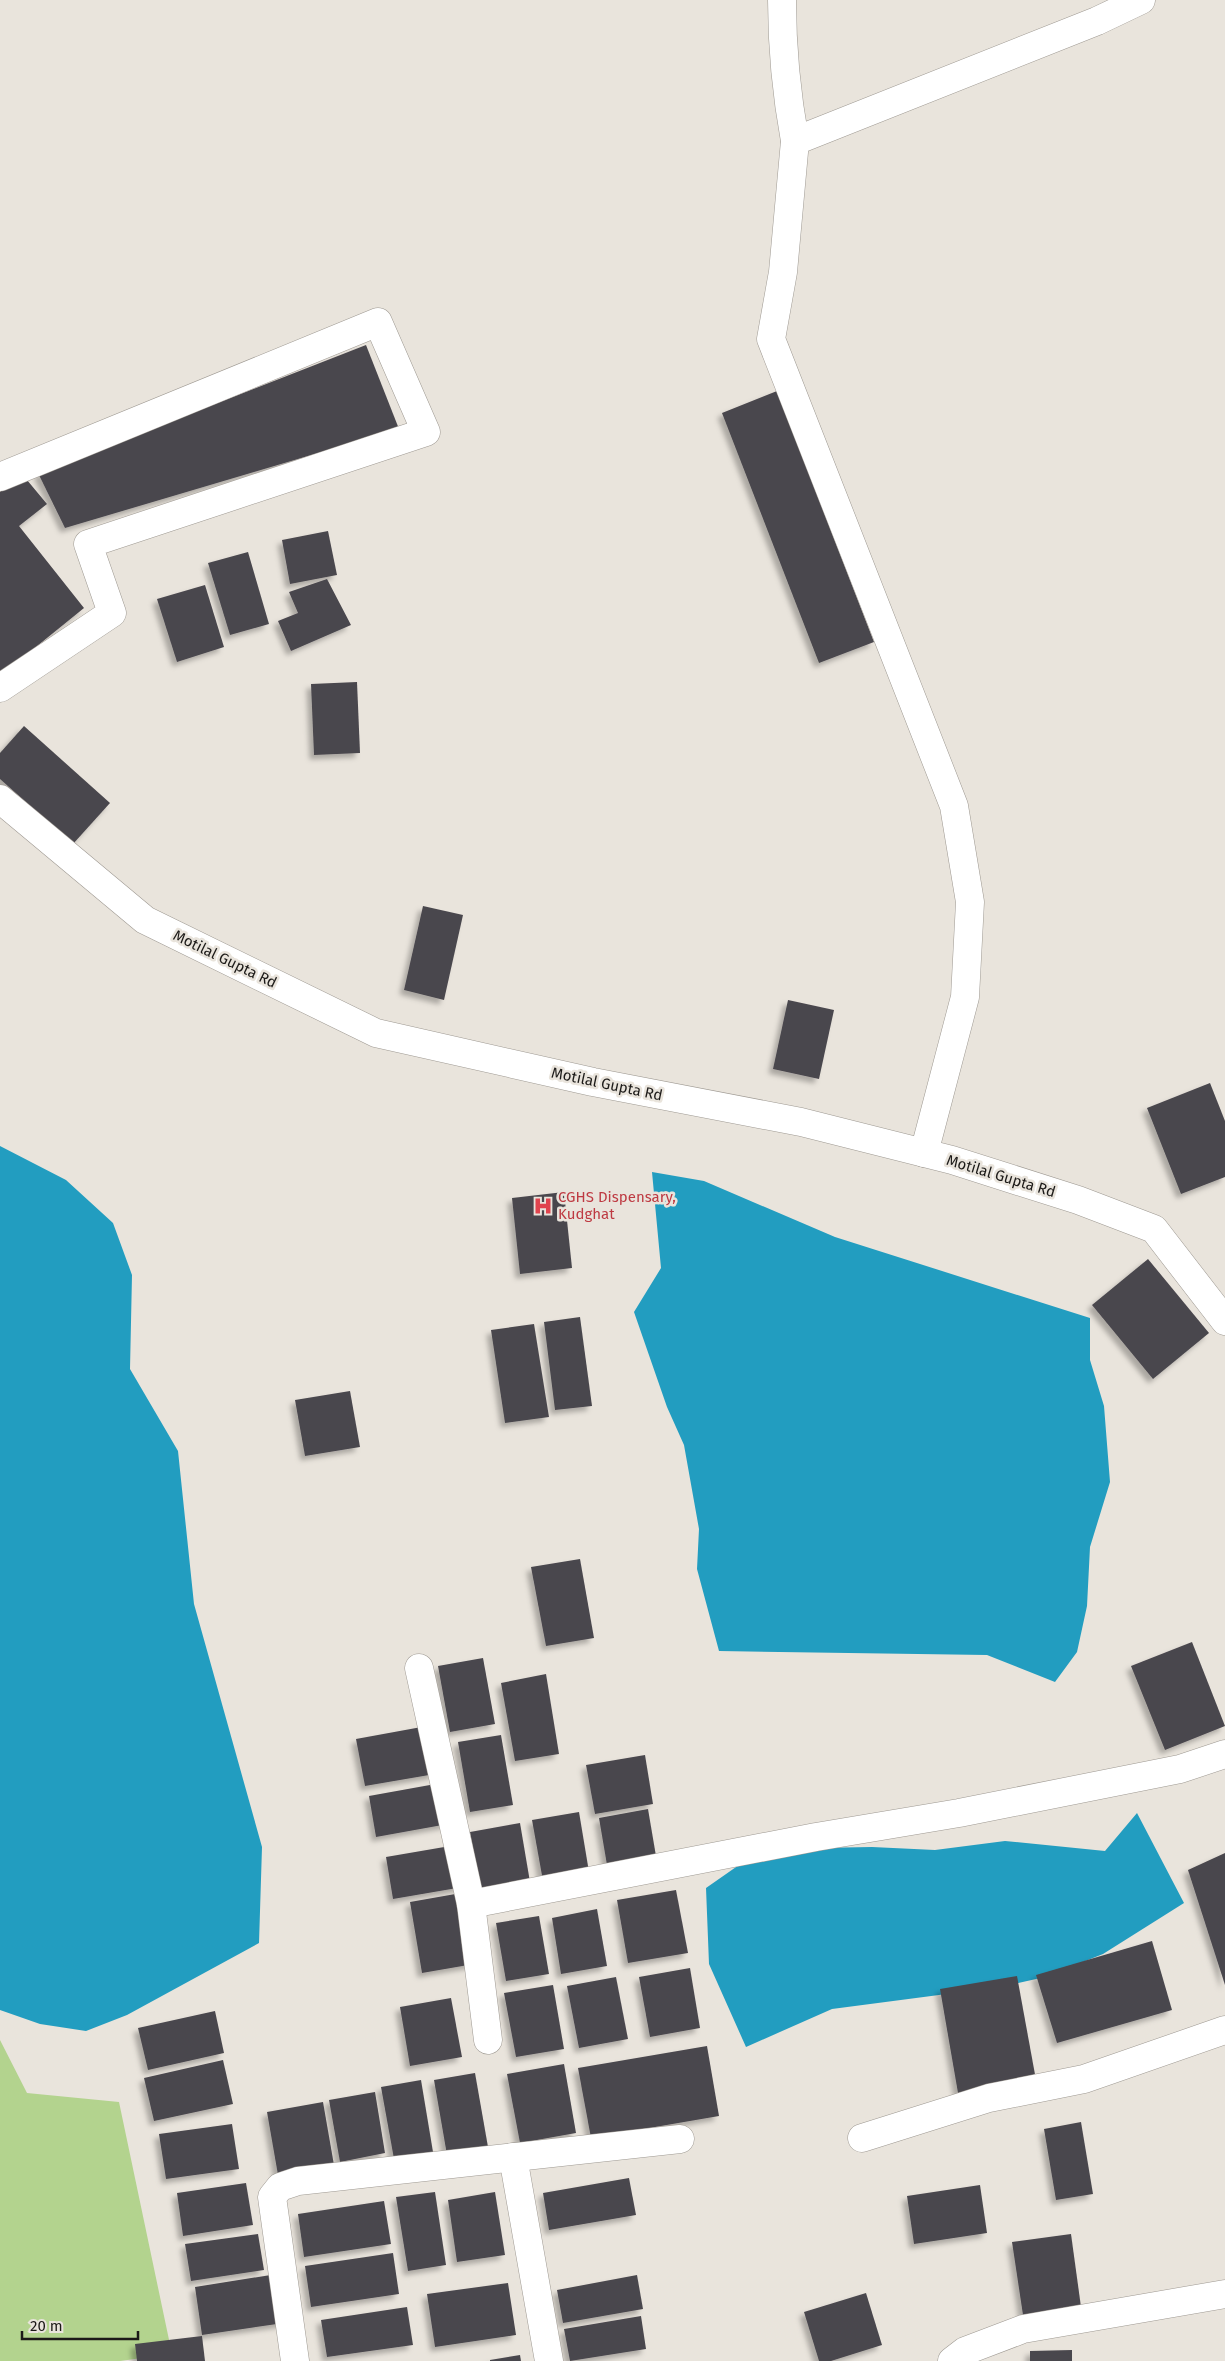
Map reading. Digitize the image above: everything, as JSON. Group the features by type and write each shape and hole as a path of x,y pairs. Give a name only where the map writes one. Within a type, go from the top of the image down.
{"street":[{"path":"782,0 782,49 786,94 795,141 783,272 771,339 954,806 970,902 965,997 924,1152"},
{"path":"795,141 1097,22 1141,0"},
{"path":"0,477 378,322 426,432 88,544 112,613 0,688"},
{"name":"Motilal Gupta Rd","path":"0,799 145,920 376,1033 593,1082 802,1122 924,1152 1078,1200 1154,1229 1225,1321"},
{"path":"419,1668 471,1904 488,2040"},
{"path":"471,1904 816,1837 959,1813 1180,1769 1225,1754"},
{"path":"862,2138 988,2098 1084,2079 1225,2030"},
{"path":"295,2361 272,2197 280,2187 298,2182 680,2139"},
{"path":"513,2157 549,2361"},
{"path":"952,2361 965,2351 1023,2329 1225,2294"}],"green space":[{"path":"0,2040 27,2093 119,2102 172,2354 120,2361 0,2361"}],"water":[{"path":"0,1146 66,1180 113,1223 132,1275 130,1369 178,1451 194,1604 262,1847 259,1943 127,2015 86,2031 40,2024 0,2010"},
{"path":"652,1172 704,1181 835,1237 1090,1318 1090,1360 1104,1406 1110,1482 1090,1547 1087,1606 1077,1652 1055,1682 987,1655 719,1651 697,1569 699,1529 684,1445 667,1407 634,1312 661,1268"},
{"path":"1137,1813 1184,1903 1103,1954 1045,1977 1000,1987 832,2009 746,2047 709,1964 706,1888 749,1858 816,1848 872,1847 935,1850 1005,1841 1105,1851"}],"building":[{"path":"366,345 399,429 65,528 38,473"},
{"path":"777,391 874,642 819,663 722,413"},
{"path":"22,474 47,504 19,526 84,608 0,676 0,492"},
{"path":"328,531 337,575 290,584 282,540"},
{"path":"248,552 269,624 230,635 208,563"},
{"path":"327,579 351,625 291,651 278,621 298,613 289,592"},
{"path":"205,585 224,647 177,662 157,599"},
{"path":"357,682 360,753 314,755 311,684"},
{"path":"24,726 110,803 73,844 0,779 0,753"},
{"path":"423,906 463,915 444,1000 404,990"},
{"path":"788,1000 834,1010 819,1079 773,1069"},
{"path":"1210,1083 1225,1121 1225,1177 1181,1194 1147,1108"},
{"path":"564,1192 572,1268 520,1274 512,1198"},
{"path":"1148,1259 1209,1333 1153,1379 1092,1305"},
{"path":"580,1317 592,1406 555,1410 544,1322"},
{"path":"534,1324 549,1417 505,1423 491,1330"},
{"path":"350,1391 360,1447 305,1456 295,1400"},
{"path":"580,1559 594,1638 546,1646 531,1567"},
{"path":"1192,1642 1225,1726 1165,1750 1131,1666"},
{"path":"483,1658 495,1724 450,1732 438,1666"},
{"path":"546,1674 559,1754 515,1761 501,1683"},
{"path":"427,1726 435,1774 365,1786 356,1739"},
{"path":"501,1735 513,1805 470,1812 458,1742"},
{"path":"645,1755 653,1804 595,1814 586,1765"},
{"path":"441,1783 448,1824 376,1837 369,1796"},
{"path":"648,1809 657,1862 608,1871 599,1818"},
{"path":"579,1812 589,1872 543,1881 532,1820"},
{"path":"520,1823 530,1882 481,1891 470,1832"},
{"path":"456,1845 463,1887 393,1899 386,1857"},
{"path":"1225,1853 1225,1985 1188,1870"},
{"path":"676,1890 688,1953 628,1963 617,1900"},
{"path":"461,1893 474,1964 422,1973 410,1902"},
{"path":"597,1909 607,1966 561,1974 552,1918"},
{"path":"539,1916 549,1974 506,1981 496,1923"},
{"path":"1152,1941 1172,2010 1057,2043 1036,1975"},
{"path":"690,1968 700,2028 650,2037 639,1977"},
{"path":"1017,1976 1036,2080 958,2093 940,1989"},
{"path":"616,1977 628,2039 579,2048 567,1986"},
{"path":"553,1985 564,2049 516,2057 504,1993"},
{"path":"451,1998 462,2057 410,2066 400,2007"},
{"path":"215,2011 224,2053 148,2070 138,2028"},
{"path":"707,2046 719,2116 591,2138 578,2068"},
{"path":"223,2060 233,2104 154,2121 144,2078"},
{"path":"564,2064 576,2133 520,2143 507,2074"},
{"path":"475,2073 488,2147 447,2155 434,2080"},
{"path":"421,2080 433,2152 394,2159 381,2087"},
{"path":"375,2092 385,2153 340,2162 329,2100"},
{"path":"323,2102 334,2165 278,2175 267,2112"},
{"path":"1081,2122 1093,2194 1056,2200 1044,2129"},
{"path":"232,2124 239,2169 166,2179 159,2134"},
{"path":"629,2178 636,2215 549,2230 543,2193"},
{"path":"246,2183 253,2225 183,2236 177,2193"},
{"path":"980,2185 987,2233 914,2244 907,2196"},
{"path":"435,2192 446,2265 408,2271 396,2197"},
{"path":"495,2192 505,2255 457,2262 448,2200"},
{"path":"384,2201 391,2244 304,2257 298,2214"},
{"path":"258,2234 264,2270 191,2281 185,2244"},
{"path":"1071,2234 1081,2307 1023,2315 1012,2242"},
{"path":"393,2253 399,2294 311,2307 305,2266"},
{"path":"277,2274 284,2323 202,2335 195,2287"},
{"path":"637,2275 643,2309 563,2323 557,2290"},
{"path":"508,2283 516,2335 435,2347 427,2294"},
{"path":"866,2293 882,2345 831,2361 819,2361 804,2312"},
{"path":"407,2307 413,2345 327,2357 321,2320"},
{"path":"641,2316 646,2349 570,2361 564,2329"},
{"path":"202,2336 205,2361 137,2361 135,2344"},
{"path":"1072,2350 1072,2361 1030,2361 1030,2351"},
{"path":"520,2355 521,2361 490,2361 490,2360"}],"place":[{"name":"CGHS Dispensary, Kudghat","path":"543,1206"}]}
